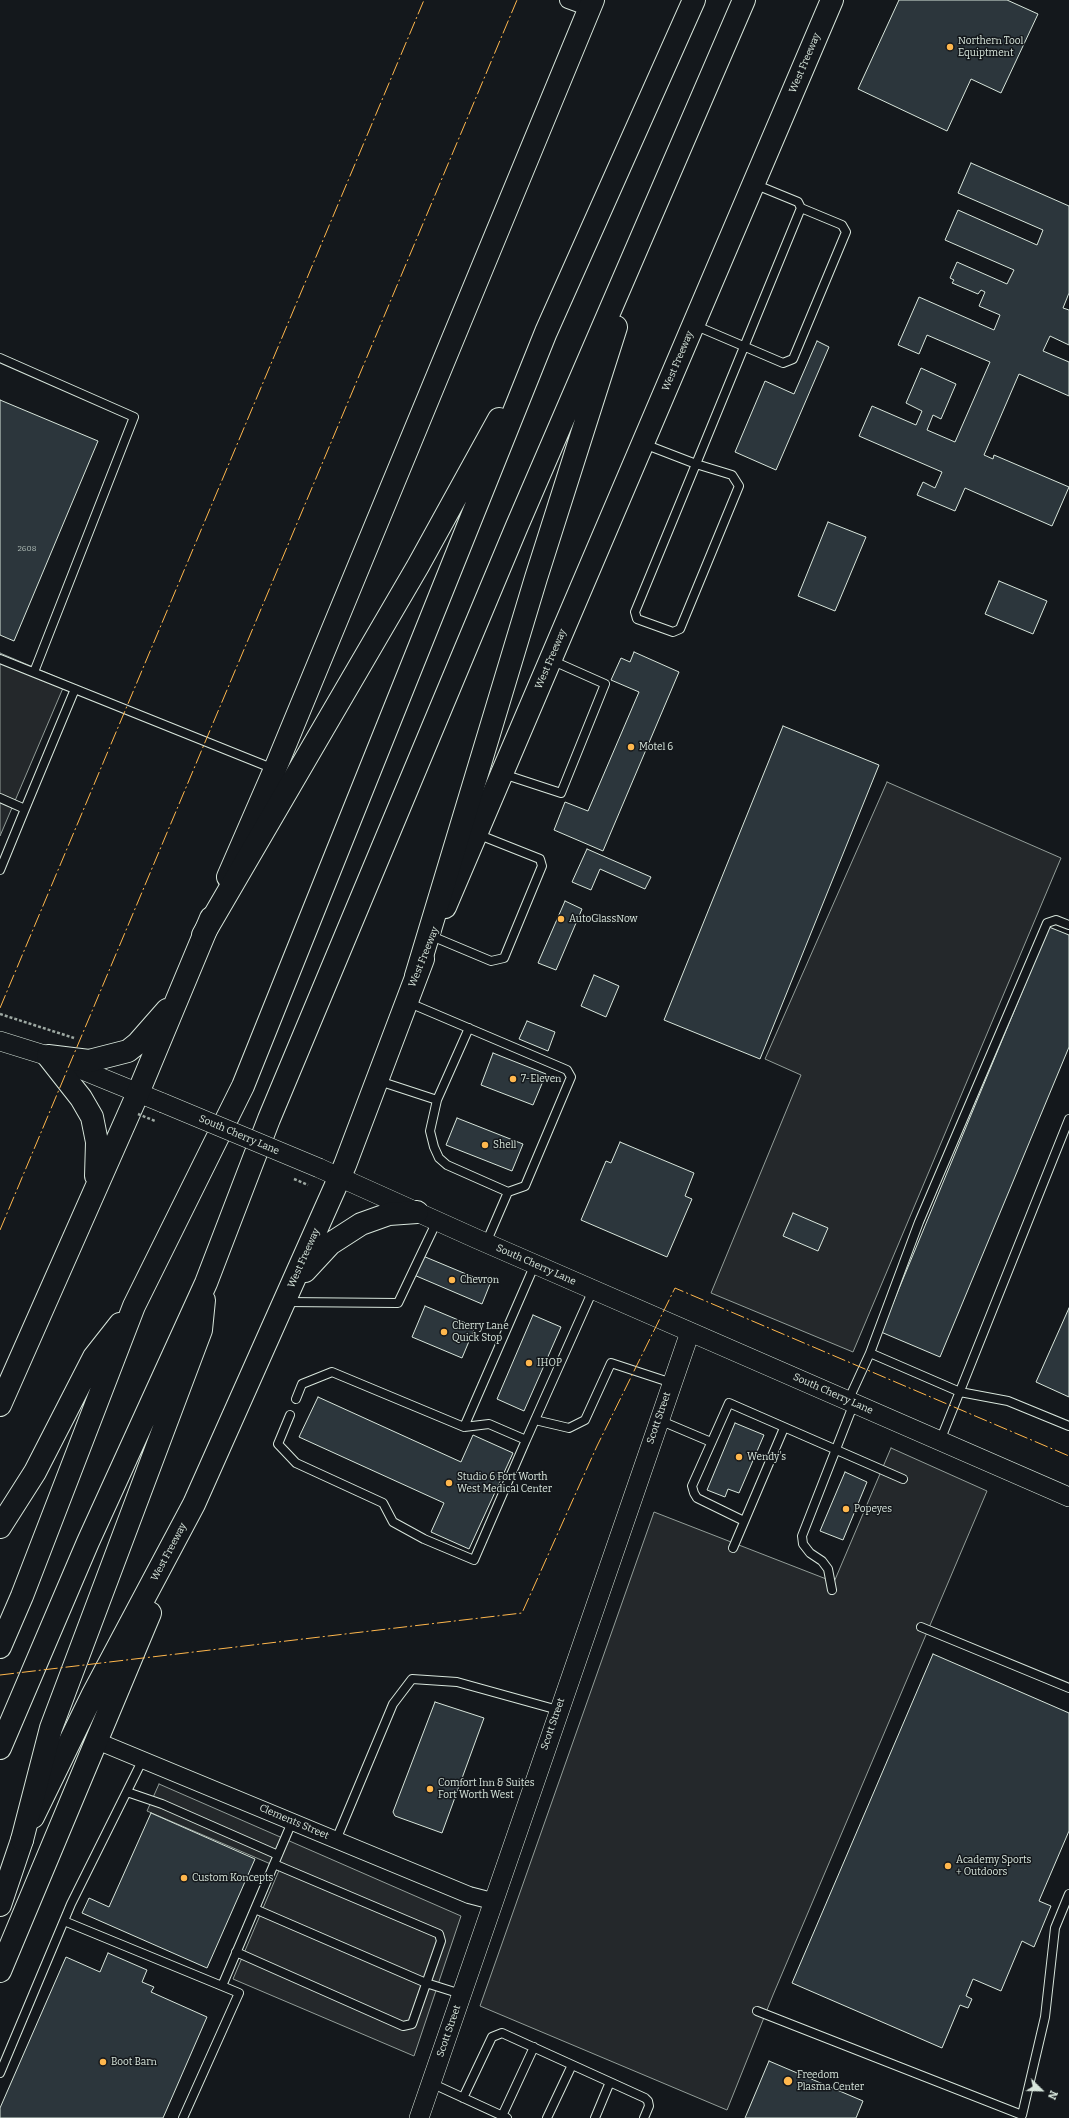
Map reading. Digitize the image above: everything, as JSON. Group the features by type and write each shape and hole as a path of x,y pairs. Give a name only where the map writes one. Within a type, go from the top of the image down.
{"main road":[{"path":"0,1647 22,1596 134,1306 243,1086 546,332 694,0"},
{"path":"0,1748 91,1535 206,1282 272,1113 517,526 744,0"},
{"name":"West Freeway","path":"0,1905 22,1840 92,1696 194,1504 289,1293 340,1176 469,831 502,774 832,0"},
{"path":"0,1405 138,1093 203,935 275,769 591,4"},
{"path":"469,831 536,578 655,206"},
{"path":"203,935 418,566 546,332"},
{"path":"48,1056 89,1061 128,1051 176,1001"},
{"path":"48,1056 81,1098 92,1117 97,1142 96,1187"},
{"path":"289,1293 330,1244 361,1224 389,1214 427,1216"},
{"path":"22,1840 52,1728 201,1330 206,1282"},
{"path":"0,1527 34,1472 94,1358 134,1306"},
{"path":"0,1971 97,1741 194,1504"}],"street":[{"path":"568,0 591,4"},
{"name":"South Cherry Lane","path":"0,1041 48,1056 340,1176 486,1243 1069,1497"},
{"name":"Scott Street","path":"419,2118 492,1901 690,1332"},
{"name":"Clements Street","path":"97,1741 469,1895 492,1901"}],"lane":[{"path":"693,325 783,363 793,359 846,232 842,225 801,208 798,202 754,184"},
{"path":"643,444 696,464 732,475 740,486 680,629 673,632 637,619 635,612 696,464 744,346 801,208"},
{"path":"0,358 134,417 34,672"},
{"path":"0,659 275,769"},
{"path":"502,774 561,793 605,684 551,660"},
{"path":"0,870 75,689"},
{"path":"0,798 25,809"},
{"path":"430,936 491,961 504,958 542,866 540,859 469,831"},
{"path":"832,1590 828,1569 822,1561 810,1553 803,1544 802,1536 836,1450 851,1402 919,1222 1047,923 1056,920 1069,925"},
{"path":"406,1001 469,1028 560,1067 567,1070 570,1077 525,1186 508,1192 447,1165 439,1158 434,1147 430,1131 437,1100 469,1028"},
{"path":"376,1080 437,1100"},
{"path":"940,1441 1069,1120"},
{"path":"486,1243 508,1192"},
{"path":"289,1293 398,1303 427,1216"},
{"path":"464,1427 535,1264"},
{"path":"290,1415 278,1444 296,1464 383,1503 393,1522 424,1538 474,1560 593,1290"},
{"path":"870,1353 960,1392 1008,1401 1069,1426"},
{"path":"535,1420 569,1428 585,1420 611,1363 672,1383"},
{"path":"296,1399 302,1384 332,1372 464,1427 489,1424 526,1440"},
{"path":"744,1521 697,1498 692,1486 729,1404 903,1479"},
{"path":"659,1420 711,1442"},
{"path":"732,1548 784,1428"},
{"path":"921,1627 1069,1688"},
{"path":"336,1840 393,1704 412,1679 457,1682 558,1710"},
{"path":"0,2073 64,1920 143,1760"},
{"path":"127,1792 162,1804 278,1855"},
{"path":"222,1986 292,1822"},
{"path":"236,1952 403,2026 412,2024 441,1941 439,1934 274,1864"},
{"path":"757,2011 1022,2115 1045,2018 1055,1928 1069,1894"},
{"path":"255,1909 426,1983 461,1994"},
{"path":"64,1920 239,1993 183,2118"},
{"path":"463,2098 492,2037 502,2033 648,2101 649,2106 644,2118"},
{"path":"431,2083 463,2098 491,2115 505,2117 534,2047"},
{"path":"547,2118 572,2065"},
{"path":"595,2118 610,2082"}],"path":[{"path":"0,1014 75,1039"}],"shaded area":[{"path":"0,653 66,681 0,836"},
{"path":"887,782 1061,858 853,1352 711,1293 801,1075 765,1059"},
{"path":"891,1448 987,1491 773,1995 727,2110 480,2006 654,1512 834,1582"},
{"path":"159,1784 461,1916 414,2056 233,1979 280,1868 147,1811"}],"building":[{"name":"Northern Tool Equiptment","path":"899,0 1007,0 1038,14 1001,93 971,79 947,131 858,89"},
{"path":"971,163 1069,206 1069,293 1063,308 1069,310 1069,345 1050,336 1043,351 1069,362 1069,396 1019,374 984,455 993,459 994,455 1069,487 1052,526 965,488 955,511 917,495 923,482 935,488 942,472 859,436 872,406 916,425 922,411 906,403 921,368 956,384 941,419 933,415 927,430 955,442 990,362 927,335 919,354 898,345 919,297 994,330 1000,315 979,306 985,292 981,290 978,294 952,283 954,280 950,278 957,262 1007,284 1014,270 945,240 958,210 1037,245 1043,230 958,193"},
{"path":"817,341 829,347 776,470 735,452 765,381 794,394"},
{"path":"0,400 98,441 14,641 0,635"},
{"path":"828,522 866,537 835,611 798,596"},
{"path":"999,581 1047,601 1033,634 985,614"},
{"name":"Motel 6","path":"634,652 679,672 603,851 554,830 565,802 588,811 639,692 611,680 621,658 630,662"},
{"path":"783,726 879,765 760,1059 664,1020"},
{"path":"587,849 651,877 645,889 600,869 591,890 572,882"},
{"path":"565,901 582,909 556,970 538,963"},
{"path":"1049,927 1069,935 1069,1047 940,1357 881,1332"},
{"path":"594,975 619,986 606,1017 581,1006"},
{"path":"527,1021 555,1032 548,1051 519,1039"},
{"name":"7-Eleven","path":"493,1053 546,1074 533,1105 481,1085"},
{"name":"Shell","path":"457,1118 523,1144 512,1171 446,1145"},
{"path":"620,1142 694,1173 685,1196 692,1199 667,1257 581,1220 606,1161 611,1163"},
{"path":"793,1213 828,1228 818,1251 783,1236"},
{"name":"Chevron","path":"423,1256 490,1284 482,1304 414,1275"},
{"name":"Cherry Lane Quick Stop","path":"425,1306 475,1327 462,1358 412,1337"},
{"path":"1069,1308 1069,1397 1036,1382"},
{"name":"IHOP","path":"533,1315 561,1327 524,1411 497,1399"},
{"name":"Studio 6 Fort Worth West Medical Center","path":"318,1397 461,1462 473,1435 513,1453 469,1549 431,1532 444,1503 299,1437"},
{"path":"735,1423 764,1435 739,1493 728,1489 725,1497 707,1490"},
{"path":"845,1472 867,1482 843,1540 820,1531"},
{"name":"Academy Sports + Outdoors","path":"933,1654 1069,1713 1069,1831 1039,1901 1051,1906 1034,1947 1022,1941 1001,1991 973,1979 966,1996 972,1999 968,2008 960,2005 942,2048 792,1983"},
{"name":"Comfort Inn & Suites Fort Worth West","path":"435,1702 484,1718 442,1833 395,1816 393,1812"},
{"name":"Custom Koncepts","path":"151,1813 255,1859 207,1968 82,1913 89,1898 109,1907"},
{"name":"Boot Barn","path":"108,1953 147,1970 142,1982 154,1987 151,1992 207,2017 163,2118 0,2118 0,2108 66,1957 100,1972"},
{"name":"Freedom Plasma Center","path":"769,2061 863,2101 856,2118 745,2118"}],"power":[{"path":"0,1008 424,0"},
{"path":"0,1230 517,0"},
{"path":"0,1675 522,1613 597,1446 675,1288 1069,1456"}],"place":[{"name":"Northern Tool Equiptment","path":"950,47"},
{"name":"Motel 6","path":"631,747"},
{"name":"AutoGlassNow","path":"561,919"},
{"name":"7-Eleven","path":"513,1079"},
{"name":"Shell","path":"485,1145"},
{"name":"Chevron","path":"452,1280"},
{"name":"Cherry Lane Quick Stop","path":"444,1332"},
{"name":"IHOP","path":"529,1363"},
{"name":"Wendy's","path":"739,1457"},
{"name":"Studio 6 Fort Worth West Medical Center","path":"449,1483"},
{"name":"Popeyes","path":"846,1509"},
{"name":"Comfort Inn & Suites Fort Worth West","path":"430,1789"},
{"name":"Academy Sports + Outdoors","path":"948,1866"},
{"name":"Custom Koncepts","path":"184,1878"},
{"name":"Boot Barn","path":"103,2062"},
{"name":"Freedom Plasma Center","path":"788,2081"}]}
